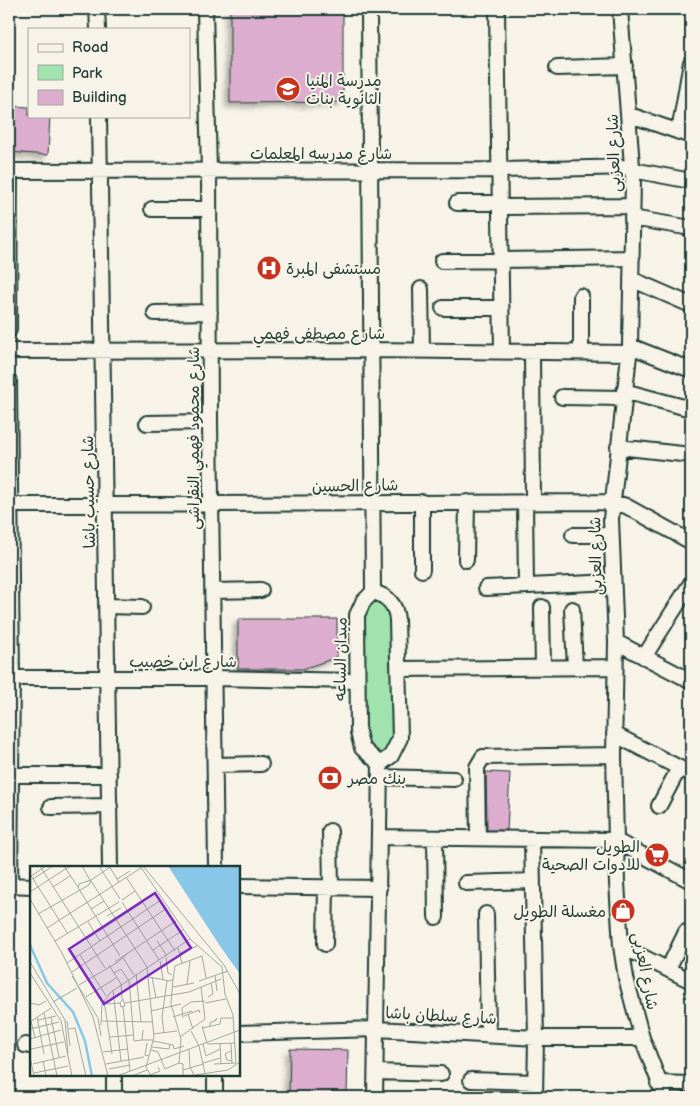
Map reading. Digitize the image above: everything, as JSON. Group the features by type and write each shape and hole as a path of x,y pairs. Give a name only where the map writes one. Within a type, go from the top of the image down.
{"street":[{"path":"97,9 98,28"},
{"name":"شارع محمود فهمي النقراشى","path":"205,9 209,171 210,422 216,866"},
{"path":"369,9 373,592 388,598 397,612 400,738 391,756 380,771 375,1097"},
{"path":"497,9 502,351"},
{"name":"شارع العزبى","path":"620,9 633,168 629,350 612,502 616,642 614,734 616,842 621,946 626,978 642,1038 665,1097"},
{"path":"556,68 625,66"},
{"path":"630,115 685,134 691,67"},
{"name":"شارع حسيب باشا","path":"99,118 110,866"},
{"name":"شارع مدرسه المعلمات","path":"9,171 633,168 691,181"},
{"path":"9,171 9,330"},
{"path":"457,203 632,212 691,228"},
{"path":"152,209 209,209"},
{"path":"442,261 632,258"},
{"path":"631,279 691,305"},
{"path":"421,289 422,350"},
{"path":"580,352 581,296"},
{"path":"443,308 501,308"},
{"path":"155,313 210,312"},
{"name":"شارع مصطفى فهمي","path":"9,351 422,350 580,352 629,350"},
{"path":"629,350 691,370"},
{"path":"526,586 532,352"},
{"path":"9,381 9,885 30,886"},
{"path":"562,396 624,394 691,410"},
{"path":"147,422 210,422"},
{"path":"618,447 691,454"},
{"path":"422,502 422,570"},
{"path":"466,560 467,502"},
{"name":"شارع الحسين","path":"9,505 612,502 626,506 691,542"},
{"path":"573,536 612,535"},
{"path":"486,588 613,582"},
{"path":"644,657 691,583"},
{"path":"213,591 261,590"},
{"name":"ميدان الساعه","path":"373,592 363,602 357,615 356,681 359,740 367,755 380,771"},
{"path":"107,606 142,607"},
{"path":"542,607 543,668"},
{"path":"572,609 575,667"},
{"path":"616,642 691,681"},
{"path":"399,669 615,667"},
{"name":"شارع ابن خصيب","path":"10,678 214,678 356,681"},
{"path":"614,734 685,771 659,806"},
{"path":"478,838 477,767 483,757 614,755"},
{"path":"215,765 261,764"},
{"path":"380,771 454,779"},
{"path":"10,775 109,775"},
{"path":"51,807 110,806"},
{"path":"326,944 330,832"},
{"path":"379,837 616,842 691,881"},
{"path":"435,838 436,917"},
{"path":"532,839 536,1038 535,1097"},
{"path":"466,883 533,881"},
{"path":"240,886 378,888"},
{"path":"486,914 488,1035"},
{"path":"668,970 686,932"},
{"path":"621,946 691,981"},
{"name":"شارع سلطان باشا","path":"240,1033 377,1029 536,1038 642,1038"},
{"path":"376,1072 441,1074"},
{"path":"114,1076 114,1097"},
{"path":"215,1097 216,1076"},
{"path":"471,1080 535,1082"},
{"path":"658,1083 691,1084"}],"green space":[{"path":"374,598 383,600 393,618 393,745 380,760 364,741 362,614"}],"building":[{"path":"230,9 343,9 343,102 230,103"},
{"path":"9,106 28,107 28,118 50,118 48,155 9,152"},
{"path":"238,619 337,619 337,657 303,669 238,669"},
{"path":"486,772 510,773 507,830 487,830"},
{"path":"290,1049 348,1050 347,1097 289,1096"}],"place":[{"name":"مدرسة المنيا الثانوية بنات","path":"288,89"},
{"name":"مستشفى المبرة","path":"269,268"},
{"name":"بنك مصر","path":"330,778"},
{"name":"الطويل للادوات الصحية","path":"657,855"},
{"name":"مغسلة الطويل","path":"623,911"}]}
